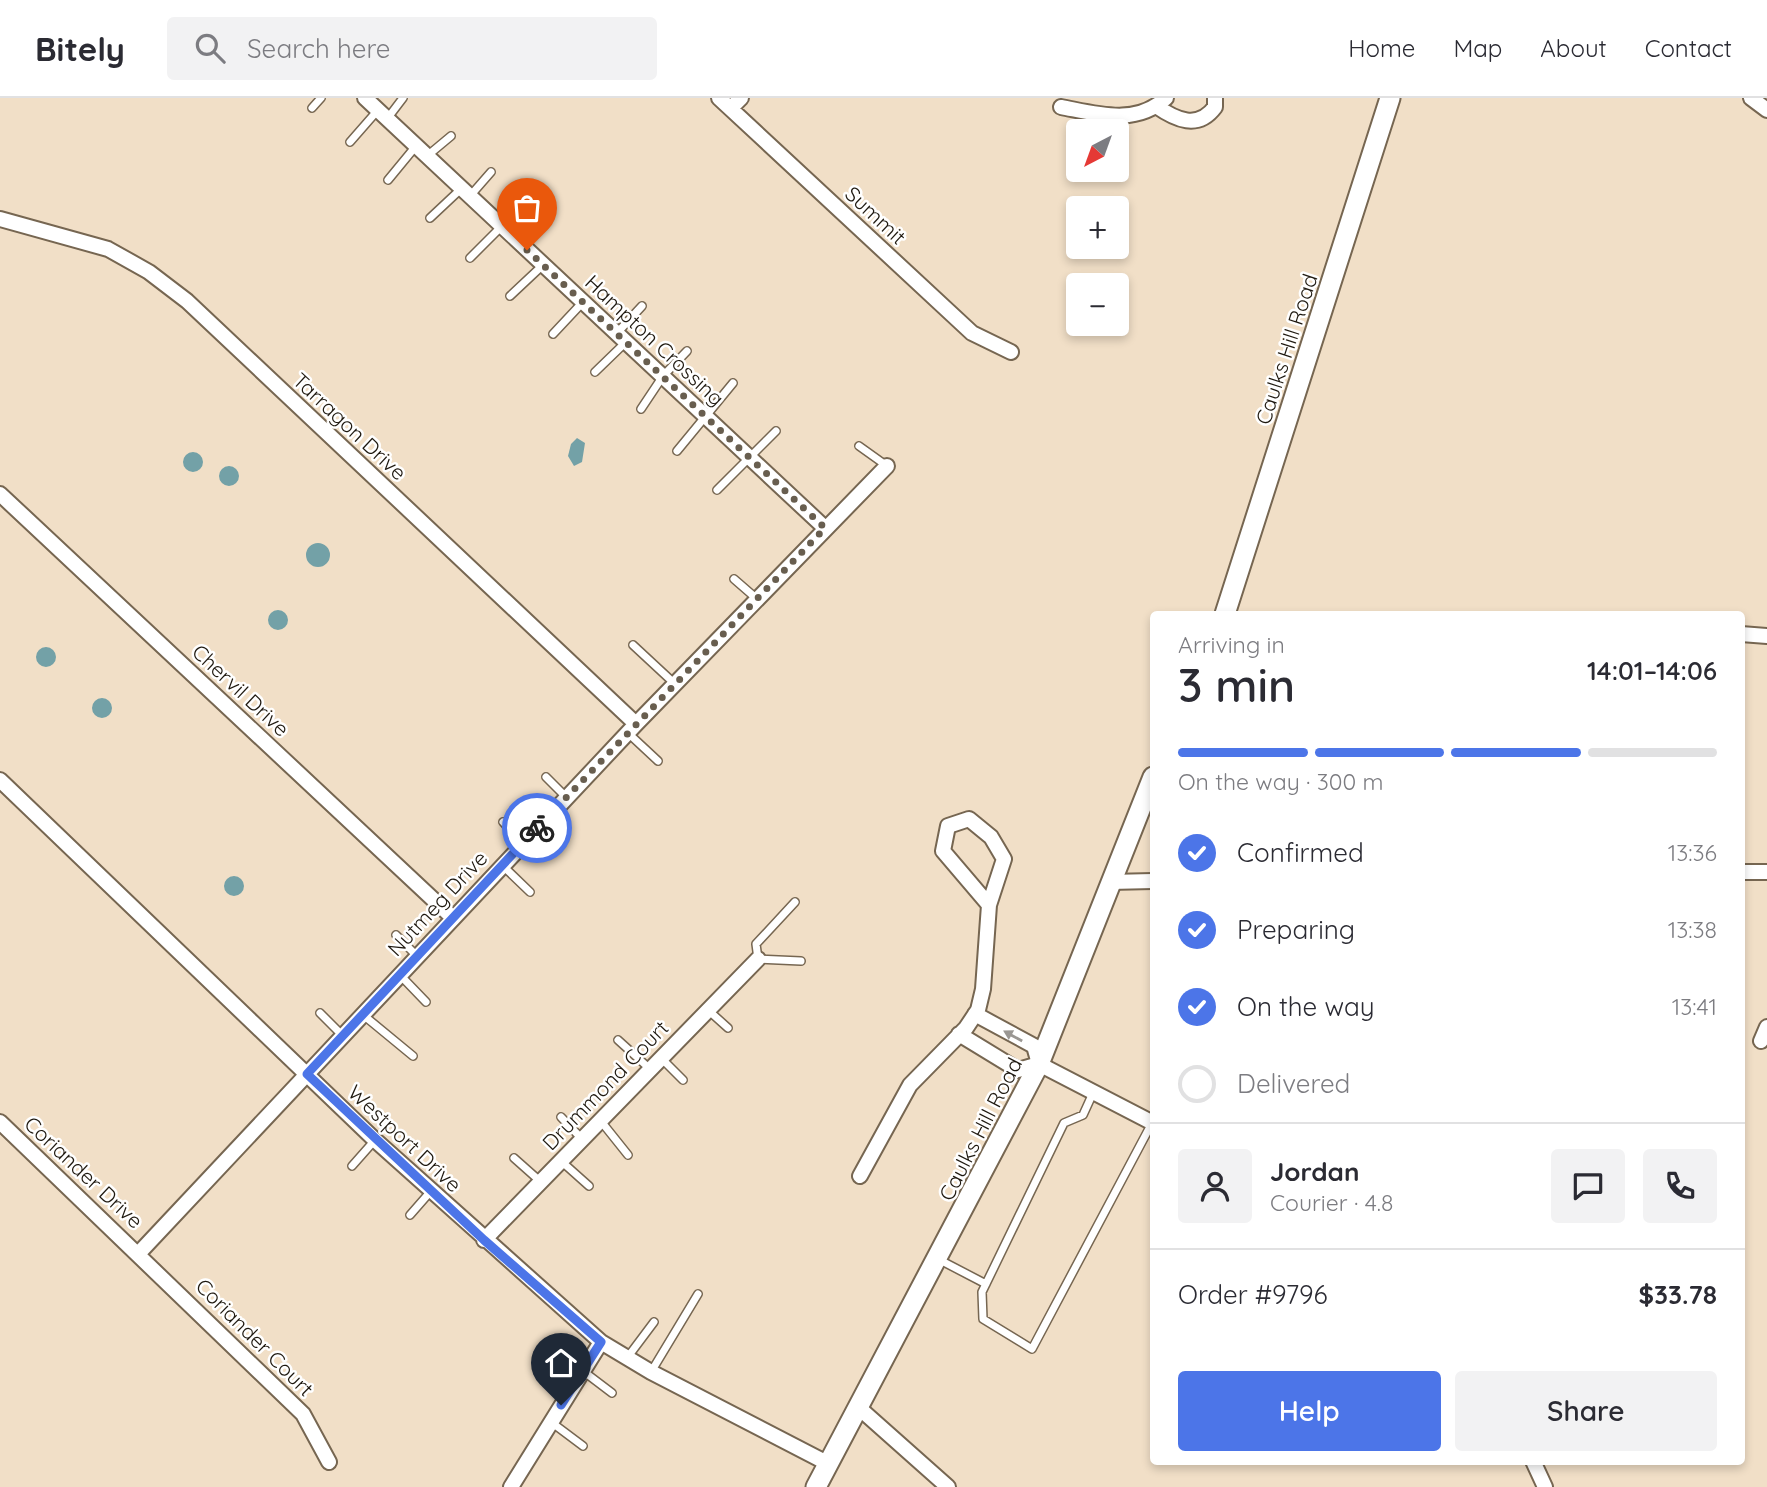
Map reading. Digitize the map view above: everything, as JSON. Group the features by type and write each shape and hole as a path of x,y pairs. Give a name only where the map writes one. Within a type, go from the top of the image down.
{"main road":[{"name":"Caulks Hill Road","path":"1230,611 1390,98"},
{"name":"Caulks Hill Road","path":"816,1487 1039,1064 1150,784"}],"street":[{"name":"Hampton Crossing","path":"365,98 825,528"},
{"name":"Summit","path":"719,98 736,103 972,333 1012,352"},
{"path":"1061,107 1122,118 1161,102 1175,119 1194,122 1208,116 1215,107 1215,98"},
{"path":"1751,98 1767,110"},
{"name":"Tarragon Drive","path":"0,219 108,249 149,272 187,301 632,728"},
{"name":"Nutmeg Drive","path":"139,1252 522,843 887,466"},
{"name":"Chervil Drive","path":"0,494 453,917"},
{"path":"1745,634 1767,636"},
{"name":"Westport Drive","path":"0,780 375,1140 601,1342 827,1463"},
{"path":"860,1176 910,1084 975,1014 983,989 989,905 1004,859 991,837 969,819 948,826 943,851 989,905"},
{"path":"1745,872 1767,872"},
{"path":"1110,882 1150,881"},
{"name":"Drummond Court","path":"484,1240 758,959"},
{"path":"975,1014 1034,1046 1039,1064"},
{"path":"1761,1041 1767,1027"},
{"path":"959,1034 1018,1070 1039,1064 1150,1121"},
{"name":"Coriander Drive","path":"0,1122 139,1252"},
{"name":"Coriander Court","path":"139,1252 303,1414 329,1462"},
{"path":"511,1487 601,1342"},
{"path":"858,1407 948,1487"},
{"path":"1535,1465 1545,1487"}],"lane":[{"path":"312,108 321,98"},
{"path":"350,142 403,98"},
{"path":"427,156 451,136"},
{"path":"388,180 416,146"},
{"path":"430,218 491,172"},
{"path":"470,258 536,211"},
{"path":"510,296 543,265"},
{"path":"553,334 583,302"},
{"path":"596,372 642,306"},
{"path":"641,409 663,376 687,351"},
{"path":"677,451 733,383"},
{"path":"717,490 748,456 776,431"},
{"path":"859,446 887,466"},
{"path":"734,579 757,599"},
{"path":"633,645 675,684"},
{"path":"632,728 658,761"},
{"path":"546,778 566,797"},
{"path":"503,822 522,843"},
{"path":"502,865 530,892"},
{"path":"795,902 756,944 758,959 801,961"},
{"path":"397,935 416,955"},
{"path":"399,973 426,1002"},
{"path":"708,1009 728,1028"},
{"path":"320,1013 342,1035"},
{"path":"362,1014 413,1056"},
{"path":"618,1040 650,1069"},
{"path":"661,1058 683,1080"},
{"path":"1093,1092 1083,1115 1064,1123 982,1292 983,1319 1031,1349 1150,1129"},
{"path":"561,1117 582,1139"},
{"path":"600,1120 628,1155"},
{"path":"352,1166 375,1140"},
{"path":"514,1158 541,1182"},
{"path":"561,1161 589,1186"},
{"path":"410,1215 431,1191"},
{"path":"938,1259 986,1284"},
{"path":"651,1371 698,1294"},
{"path":"627,1358 654,1322"},
{"path":"583,1371 612,1392"},
{"path":"551,1422 583,1446"}],"water":[{"path":"577,438 585,443 582,462 574,466 568,456 571,444"},
{"path":"193,452 200,455 203,462 200,469 193,472 186,469 183,462 186,455"},
{"path":"225,466 233,466 239,476 233,486 225,486 219,480 219,472"},
{"path":"318,543 326,547 330,555 326,563 318,567 310,563 306,555 310,547"},
{"path":"278,610 285,613 288,620 285,627 278,630 271,627 268,620 271,613"},
{"path":"46,647 53,650 56,657 53,664 46,667 39,664 36,657 39,650"},
{"path":"102,698 109,701 112,708 109,715 102,718 95,715 92,708 95,701"},
{"path":"234,876 241,879 244,886 241,893 234,896 227,893 224,886 227,879"}],"way so far":[{"path":"527,250 825,528 537,828"}],"route":[{"path":"537,828 307,1074 484,1240 601,1342 561,1405"}]}
